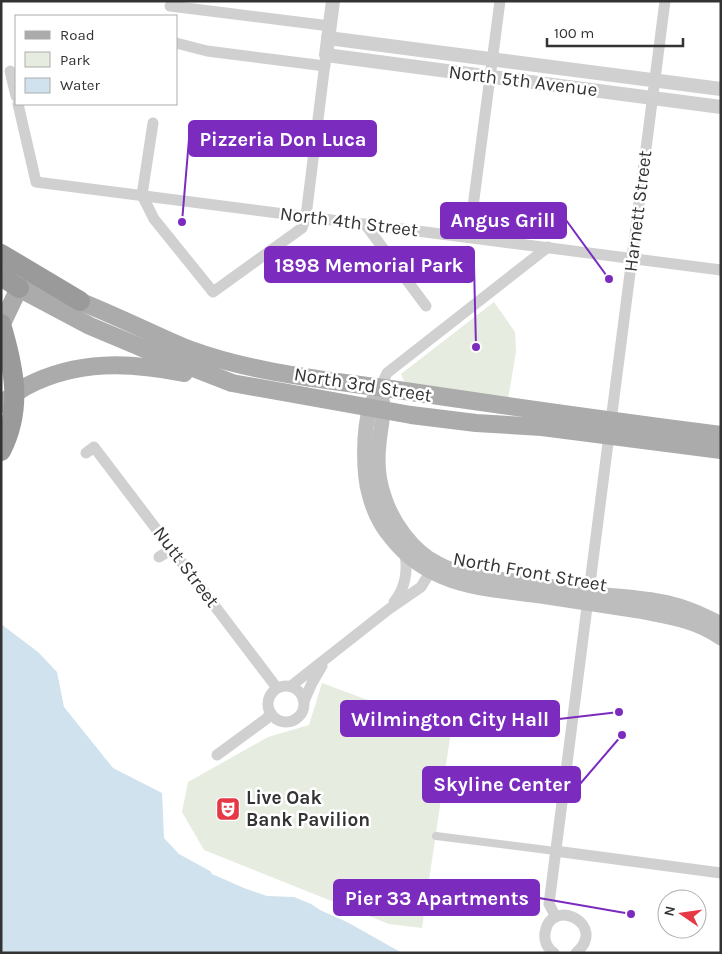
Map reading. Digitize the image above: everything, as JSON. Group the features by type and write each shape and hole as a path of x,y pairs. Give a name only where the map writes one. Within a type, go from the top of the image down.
{"highway":[{"path":"1,254 80,300"},
{"path":"1,276 19,288"},
{"path":"1,325 15,379 12,418 1,451"}],"main road":[{"name":"North 3rd Street","path":"19,288 30,286 80,300 190,350 247,367 610,428 721,450"},
{"name":"North 3rd Street","path":"19,288 90,326 140,348 232,383 377,410 476,423 542,427 610,428 721,435"},
{"path":"1,325 19,288"},
{"path":"1,404 26,387 53,375 106,364 136,365 232,383"},
{"name":"North Front Street","path":"380,388 377,410 365,453 366,485 370,501 385,531 404,555 471,586 588,598 669,603 685,607 721,624"},
{"name":"North Front Street","path":"377,410 378,461 384,496 391,514 404,534 433,568"},
{"name":"North Front Street","path":"588,598 677,618 695,624 721,638"}],"street":[{"path":"153,123 142,195 154,219 213,292 302,228 306,216 333,1"},
{"path":"469,237 500,1"},
{"name":"Harnett Street","path":"556,917 549,904 555,851 665,1"},
{"path":"169,8 329,32"},
{"name":"North 5th Avenue","path":"329,32 492,59 721,90"},
{"path":"178,44 202,51 325,61"},
{"name":"North 5th Avenue","path":"325,61 489,77 721,107"},
{"path":"10,70 15,92"},
{"name":"North 4th Street","path":"18,105 36,182 721,270"},
{"path":"365,224 426,306"},
{"path":"380,388 387,373 548,247"},
{"name":"Nutt Street","path":"90,450 172,548 277,688"},
{"path":"159,558 172,548"},
{"path":"389,609 400,595 405,578 407,569 404,555"},
{"path":"292,686 389,609 421,587 433,568"},
{"path":"304,701 298,689 292,686 282,686 270,695 268,701 271,713 280,721 287,722 298,718 302,713 304,701 312,683 325,660"},
{"path":"217,755 266,719 271,713"},
{"path":"436,836 721,873"},
{"path":"554,953 547,946 544,936 548,924 556,917 570,915 582,923 586,936 584,943 576,953"}],"green space":[{"path":"494,302 515,332 516,352 508,399 405,383 401,374"},
{"path":"322,683 451,731 422,928 389,924 204,850 182,812 188,782 268,737 309,725"}],"water":[{"path":"1,624 38,652 57,672 64,707 113,768 162,793 164,838 179,854 210,871 212,874 244,888 267,896 294,897 311,904 402,953 1,953"}],"place":[{"name":"Pizzeria Don Luca","path":"182,222"},
{"name":"Angus Grill","path":"609,279"},
{"name":"1898 Memorial Park","path":"476,347"},
{"name":"Wilmington City Hall","path":"619,712"},
{"name":"Skyline Center","path":"622,735"},
{"name":"Live Oak Bank Pavilion","path":"228,809"},
{"name":"Pier 33 Apartments","path":"631,914"}]}
